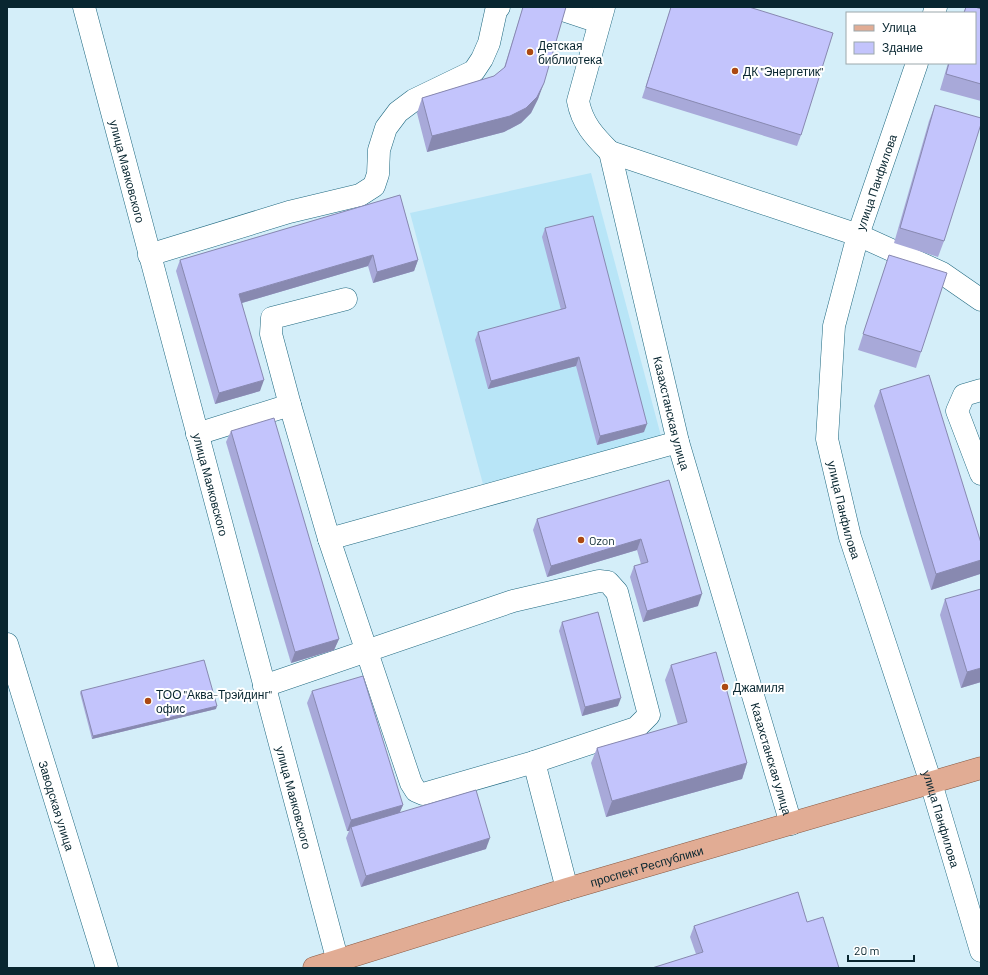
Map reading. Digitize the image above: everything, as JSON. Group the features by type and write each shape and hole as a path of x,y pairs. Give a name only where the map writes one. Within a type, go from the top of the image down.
{"main road":[{"name":"проспект Республики","path":"314,968 338,962 567,889 981,768"}],"street":[{"name":"улица Маяковского","path":"84,7 338,962"},
{"path":"149,255 289,212 360,195 374,186 378,174 379,150 386,128 398,112 414,100 474,71 482,59 489,43 496,11 499,7"},
{"path":"554,7 601,15 578,101 583,120 594,136 610,152 858,235 942,273 981,300"},
{"name":"улица Панфилова","path":"917,64 858,235 834,326 827,439 850,537 931,783 981,951"},
{"name":"Казахстанская улица","path":"610,152 678,442 791,824"},
{"path":"264,686 368,650 513,601 599,581 608,582 617,592 649,715 636,728 534,762 423,794 416,791 411,783 368,650 329,539 290,406 271,334 272,318 346,299"},
{"path":"981,390 964,395 957,411 981,474"},
{"path":"197,434 290,406"},
{"path":"329,539 678,442"},
{"name":"Заводская улица","path":"7,644 107,968"},
{"path":"534,762 567,889"}],"shaded area":[{"path":"591,173 661,436 483,484 410,213"}],"building":[{"name":"Детская библиотека","path":"523,7 566,7 544,83 537,97 526,108 510,116 432,136 422,98 494,76 505,67"},
{"name":"ДК \"Энергетик\"","path":"671,7 749,7 833,33 801,135 646,87"},
{"path":"966,7 981,9 981,84 946,74 949,64 976,64 976,12 964,12"},
{"path":"935,105 981,118 981,124 944,241 900,228"},
{"path":"400,195 418,260 377,272 373,255 239,294 264,380 219,393 180,260"},
{"path":"593,216 647,424 600,436 579,357 491,381 478,332 566,308 545,228"},
{"path":"889,255 947,273 921,352 863,334"},
{"path":"929,375 981,543 981,560 936,574 880,390"},
{"path":"274,418 339,639 295,652 231,431"},
{"path":"669,480 702,594 647,611 634,566 648,562 641,539 551,566 537,519"},
{"path":"981,589 981,668 967,672 945,599"},
{"path":"598,612 621,698 585,707 562,622"},
{"path":"716,652 747,763 612,801 597,748 687,722 671,665"},
{"name":"ТОО \"Аква-Трэйдинг\" офис","path":"204,660 217,706 93,736 81,691"},
{"path":"363,676 403,805 351,820 312,691"},
{"path":"476,790 490,838 366,876 351,827"},
{"path":"798,892 807,922 823,917 839,968 652,968 703,952 694,926"}],"place":[{"name":"Детская библиотека","path":"530,52"},
{"name":"ДК \"Энергетик\"","path":"735,71"},
{"name":"Ozon","path":"581,540"},
{"name":"Джамиля","path":"725,687"},
{"name":"ТОО \"Аква-Трэйдинг\" офис","path":"148,701"}]}
